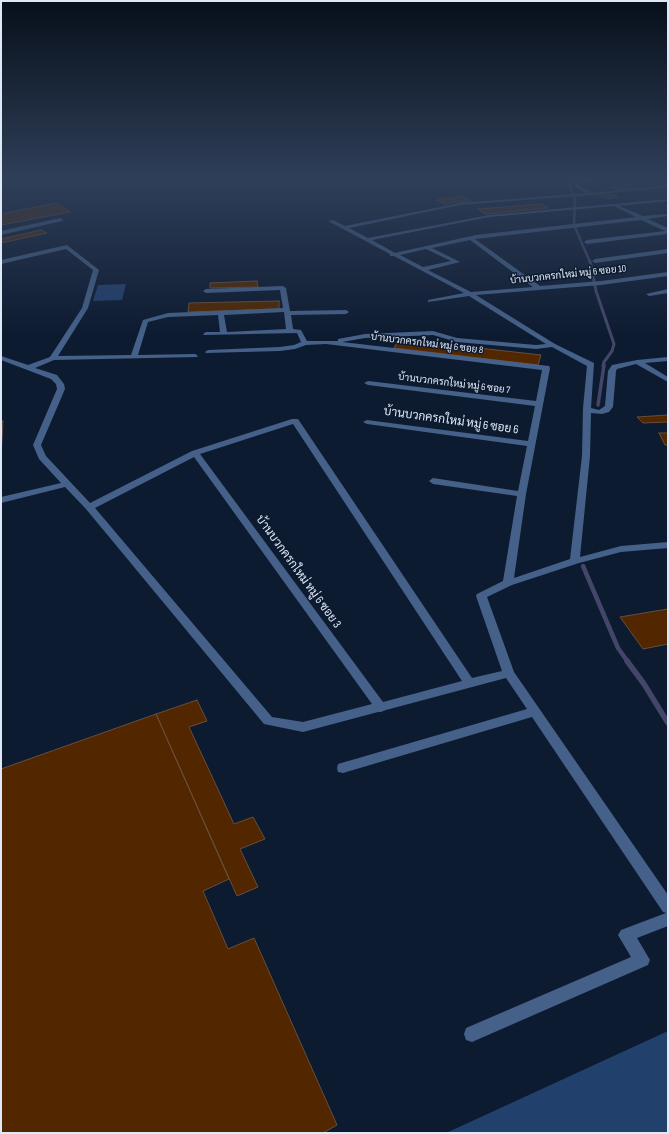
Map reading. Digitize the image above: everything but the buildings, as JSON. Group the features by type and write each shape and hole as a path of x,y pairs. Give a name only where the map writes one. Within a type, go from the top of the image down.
{"street":[{"path":"351,232 470,294 553,345 591,365 587,410 586,456 575,561"},
{"path":"366,240 407,232"},
{"path":"392,254 472,239 529,232"},
{"path":"587,242 661,232"},
{"path":"472,239 540,289"},
{"path":"1,262 67,247 96,270 85,308 53,358"},
{"path":"422,269 457,262 428,248"},
{"path":"595,260 668,251"},
{"name":"บ้านบวกครกใหม่ หมู่ 6 ซอย 10","path":"430,301 470,294 583,285 668,274"},
{"path":"206,291 283,288 290,331"},
{"path":"649,294 668,291"},
{"path":"134,357 145,321 168,315 346,312"},
{"path":"221,313 224,334"},
{"path":"206,334 299,331 305,343"},
{"path":"326,342 365,336 433,333 457,340 536,347 553,345"},
{"name":"บ้านบวกครกใหม่ หมู่ 6 ซอย 8","path":"208,352 280,349 295,347 305,343 326,342 546,368 538,404"},
{"path":"28,368 53,358 195,356"},
{"path":"1,358 54,377 60,384 61,389 37,445 42,457 89,507 268,721 303,727 509,673"},
{"path":"587,410 599,412 606,410 609,407 613,368 618,365 668,359"},
{"path":"637,362 668,380"},
{"name":"บ้านบวกครกใหม่ หมู่ 6 ซอย 7","path":"368,383 538,404"},
{"path":"508,583 538,404"},
{"path":"89,507 194,452 295,421 470,684"},
{"name":"บ้านบวกครกใหม่ หมู่ 6 ซอย 6","path":"367,422 531,444"},
{"name":"บ้านบวกครกใหม่ หมู่ 6 ซอย 3","path":"194,452 380,708"},
{"path":"433,481 522,494"},
{"path":"1,500 66,484"},
{"path":"668,545 621,549 575,561 508,583 481,596 509,673 668,907"},
{"path":"344,768 536,711"},
{"path":"472,1034 642,960 626,935 668,919"}],"shaded area":[{"path":"126,284 122,300 93,301 98,285"},
{"path":"668,1031 668,1133 446,1133"}],"waterway":[{"path":"577,232 590,262"},
{"path":"590,261 596,291 614,344 612,351 604,362 603,366"},
{"path":"598,405 604,365"},
{"path":"583,566 618,648 628,662"},
{"path":"627,661 644,684 668,723"}]}
